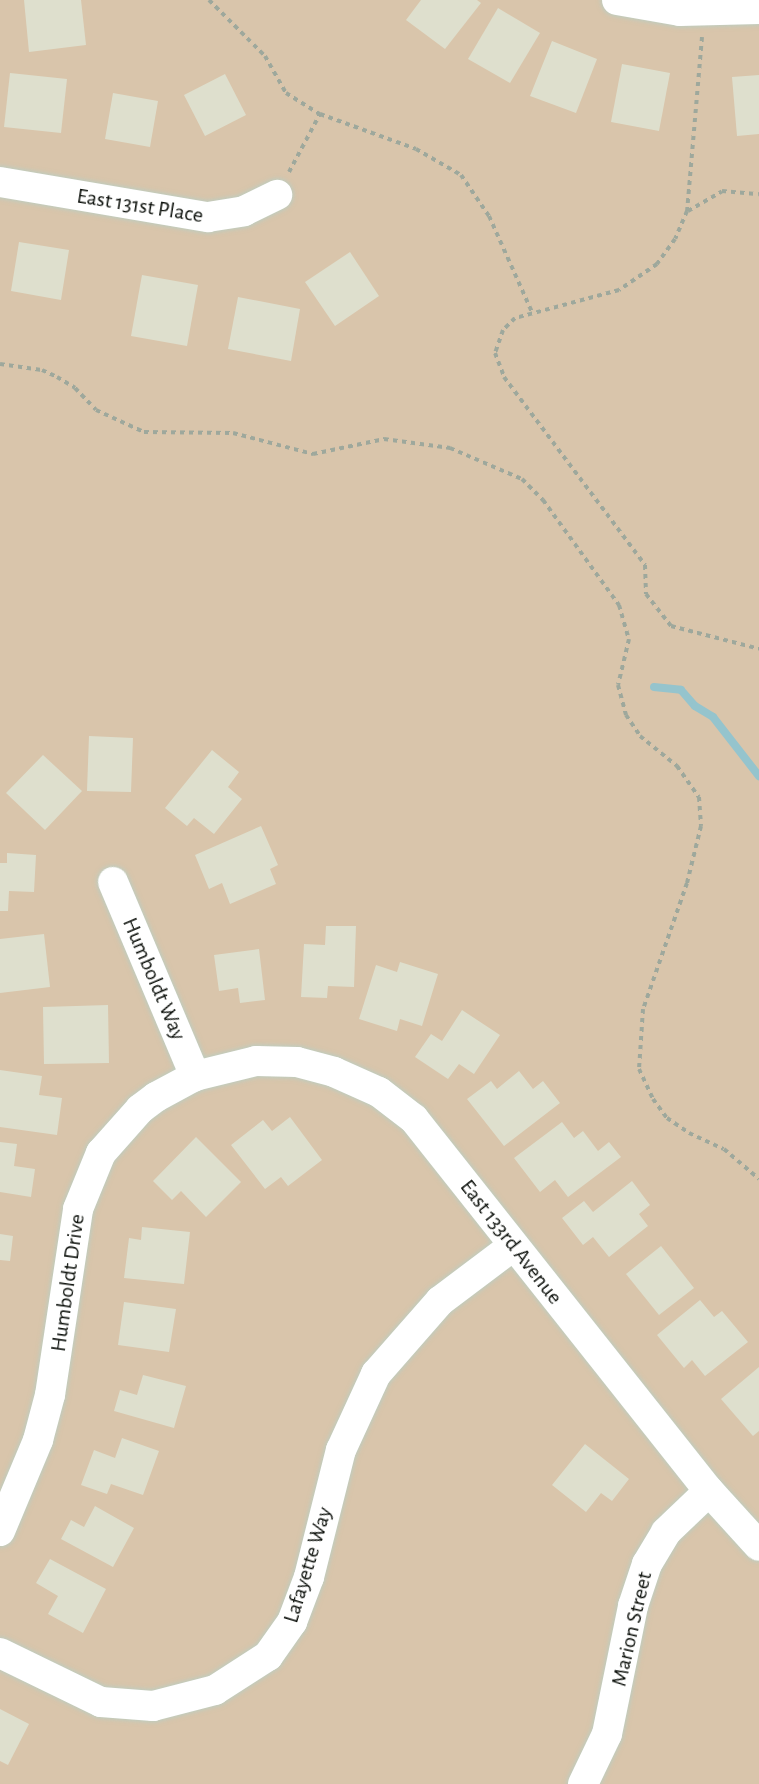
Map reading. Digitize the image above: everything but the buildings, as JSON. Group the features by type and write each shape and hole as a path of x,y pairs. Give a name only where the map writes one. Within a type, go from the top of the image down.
{"street":[{"path":"617,0 704,13 759,9"},
{"name":"East 131st Place","path":"0,182 208,217 244,211 277,195"},
{"name":"Humboldt Way","path":"113,882 195,1076"},
{"name":"East 133rd Avenue","path":"195,1076 244,1063 297,1062 334,1072 379,1092 414,1119 709,1491 759,1546"},
{"name":"Humboldt Drive","path":"0,1531 26,1471 50,1395 78,1209 100,1153 140,1109 195,1076"},
{"name":"Lafayette Way","path":"0,1653 101,1702 153,1706 215,1690 268,1656 292,1622 309,1576 341,1450 376,1374 440,1302 513,1246"},
{"name":"Marion Street","path":"584,1784 607,1734 633,1606 646,1564 666,1532 709,1491"}],"path":[{"path":"209,0 265,56 286,93 320,114 416,149 461,175 489,216 532,312"},
{"path":"704,13 687,211 675,239 639,280 588,300 515,318 503,330 495,353 504,377 645,565 646,594 671,626 758,650"},
{"path":"277,195 320,114"},
{"path":"687,211 722,191 759,194"},
{"path":"0,364 42,370 57,377 75,388 96,410 144,432 233,433 313,454 384,439 450,447 522,479 543,500 619,605 629,639 618,685 626,715 640,736 677,766 699,797 701,826 687,883 643,1009 639,1069 653,1099 667,1118 689,1133 724,1149 759,1179"}],"shaded area":[{"path":"0,0 759,0 759,1784 0,1784"}],"waterway":[{"path":"654,687 681,690 695,706 713,717 759,776"}]}
